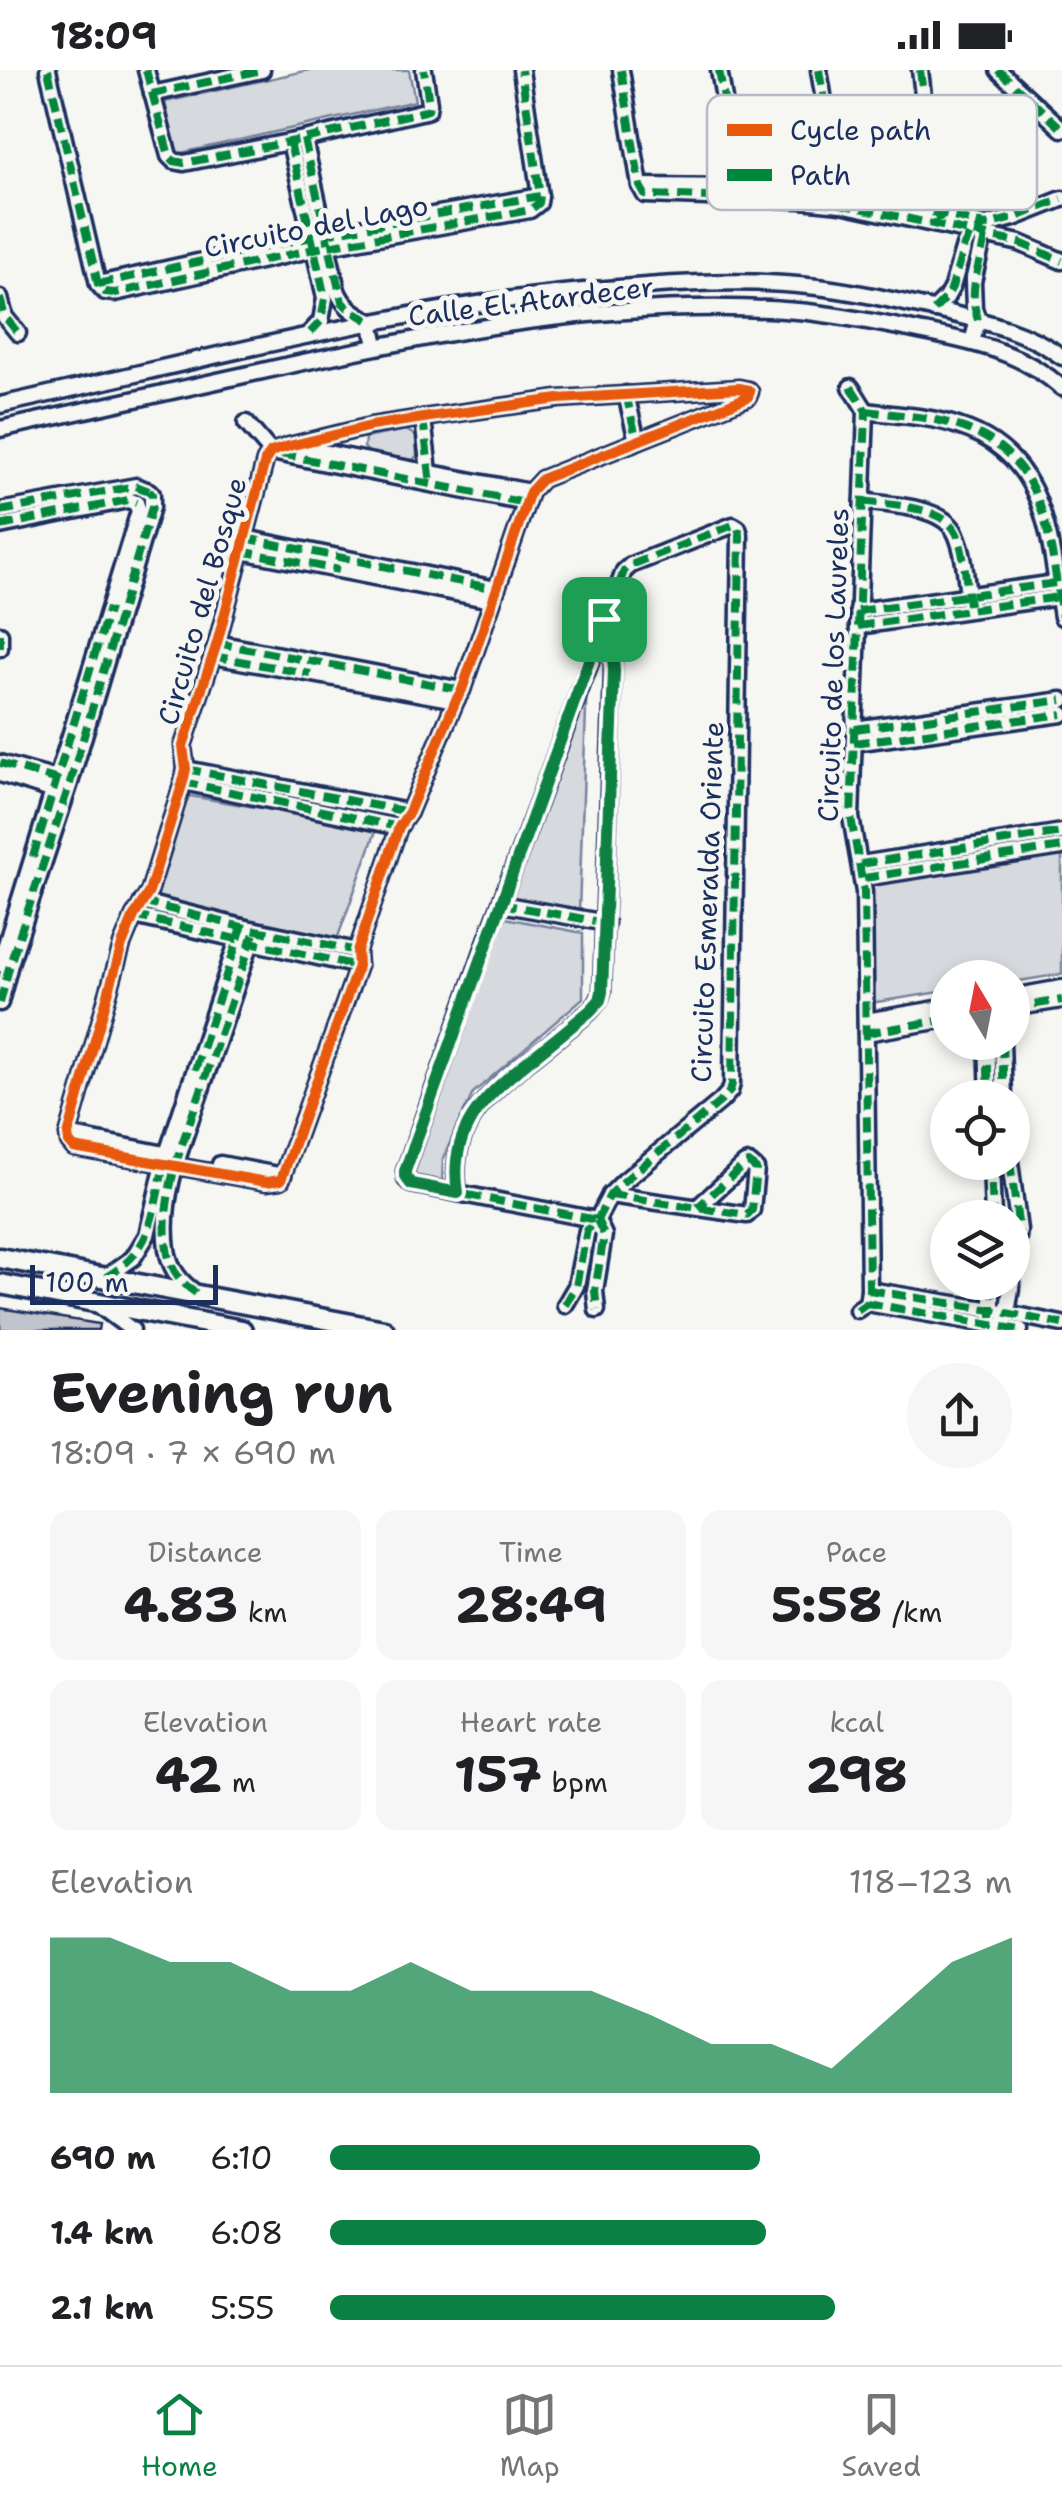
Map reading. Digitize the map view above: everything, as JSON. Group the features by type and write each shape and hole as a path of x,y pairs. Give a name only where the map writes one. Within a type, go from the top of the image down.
{"main road":[{"path":"0,1258 384,1330"},
{"path":"0,1284 242,1330"}],"street":[{"name":"Circuito del Lago","path":"48,70 98,284 320,242 524,212 535,207 540,196 521,70"},
{"path":"146,70 169,156 174,162 184,163 428,110 424,70"},
{"path":"152,94 262,70"},
{"path":"622,70 642,192 650,196 707,193"},
{"path":"720,70 724,95"},
{"path":"820,70 824,95"},
{"path":"920,70 923,95"},
{"path":"998,70 1025,95"},
{"path":"1037,106 1062,129"},
{"path":"297,141 320,242 342,302 371,322 376,345"},
{"path":"1037,209 1062,199"},
{"path":"896,210 1032,247 1062,261"},
{"path":"937,210 938,219"},
{"path":"934,310 952,287 964,246 980,232 1034,210"},
{"path":"972,342 978,320 974,282 980,232"},
{"path":"308,336 321,320 325,298 320,242"},
{"name":"Calle El Atardecer","path":"0,405 371,322 479,302 667,284 780,284 843,291 978,320 1036,341 1062,357"},
{"path":"596,289 598,314"},
{"path":"0,298 2,318 18,333"},
{"name":"Calle El Atardecer","path":"0,429 376,345 495,324 703,308 802,311 972,342 1022,359 1062,388"},
{"path":"159,370 164,392"},
{"path":"851,387 866,411 956,425 1005,452 1026,474 1047,522 1062,617"},
{"name":"Circuito del Bosque","path":"740,388 750,392 744,400 542,479 528,498 459,695 399,826 284,1176 266,1182 172,1160 78,1149 72,1145 68,1135 122,946 149,892 184,775 183,746 215,650 271,452 371,426 558,399 626,394 740,388"},
{"path":"626,394 637,441"},
{"name":"Circuito de los Laureles","path":"866,411 850,817 862,871 866,1027 864,1301 1062,1324"},
{"path":"424,418 430,478"},
{"path":"246,424 271,452 430,478"},
{"path":"288,446 528,498"},
{"path":"0,511 136,486 149,491 153,500 4,964 0,1004"},
{"path":"136,503 149,491"},
{"path":"0,526 128,500 136,503"},
{"path":"862,501 928,512 948,522 958,536 969,603"},
{"path":"105,643 138,511 136,503"},
{"name":"Circuito Esmeralda Oriente","path":"565,1305 576,1286 588,1230 610,1195 721,1101 732,1084 738,528 733,525 627,568 604,619"},
{"path":"243,545 494,595"},
{"path":"858,619 1058,590"},
{"path":"597,1220 411,1184 405,1171 604,619"},
{"path":"458,1193 454,1173 457,1154 464,1132 481,1103 600,1000 614,671 612,643 604,619"},
{"path":"0,634 0,648"},
{"path":"215,650 459,695"},
{"path":"964,721 1062,700"},
{"path":"855,736 964,721 1062,714"},
{"path":"0,763 61,787"},
{"path":"0,774 61,787"},
{"path":"184,775 286,795 408,812"},
{"path":"286,795 399,826"},
{"path":"973,854 1062,832"},
{"path":"862,871 973,854 1062,847"},
{"path":"501,904 606,923"},
{"path":"138,909 358,959"},
{"path":"106,1277 133,1258 161,1207 172,1160 247,935"},
{"path":"1030,993 1062,988"},
{"path":"1030,1005 1062,1000"},
{"path":"866,1027 930,1011"},
{"path":"866,1027 930,1021"},
{"path":"610,1195 744,1215 750,1213 756,1172 753,1165 745,1164 698,1207"},
{"path":"161,1207 169,1261 184,1285 196,1293"},
{"name":"Circuito Esmeralda Oriente","path":"597,1220 604,1235 594,1291 598,1310"},
{"path":"92,1300 132,1330"}],"shaded area":[{"path":"309,70 409,70 415,101 176,154 165,102"},
{"path":"406,430 416,436 417,456 413,460 370,454 364,447 365,438"},
{"path":"588,652 579,912 500,897"},
{"path":"178,794 377,828 335,945 148,905"},
{"path":"1062,854 1062,974 1030,979 1030,960 930,960 930,994 864,1004 862,883"},
{"path":"500,917 583,933 583,998 473,1093 443,1158 442,1184 405,1177"}],"building":[{"path":"0,1308 99,1324 98,1330 0,1330"}],"marked path":[{"path":"48,70 98,284 105,292 115,293 328,246 530,210 539,203 540,196 521,70"},
{"path":"146,70 169,156 184,163 428,110 424,70"},
{"path":"152,94 262,70"},
{"path":"621,70 640,186 645,195 707,197"},
{"path":"719,70 723,95"},
{"path":"819,70 823,95"},
{"path":"920,70 923,95"},
{"path":"998,70 1025,95"},
{"path":"1037,106 1062,129"},
{"path":"304,139 342,302 371,322"},
{"path":"290,142 325,298 321,321 308,335"},
{"path":"98,284 325,234 540,196"},
{"path":"1037,209 1062,199"},
{"path":"869,210 1020,243 1062,261"},
{"path":"938,210 939,221"},
{"path":"934,310 952,287 970,234 1034,210"},
{"path":"932,212 986,225"},
{"path":"978,320 974,285 986,228"},
{"path":"0,298 5,317 18,333"},
{"path":"851,387 866,411"},
{"path":"626,394 637,441"},
{"path":"866,411 958,426 988,439 1010,457 1027,478 1039,503 1062,617"},
{"path":"857,1310 867,1303 869,1290 864,892 851,817 866,411"},
{"path":"423,418 431,484"},
{"path":"281,454 526,503"},
{"path":"0,511 136,486 149,491"},
{"path":"0,1003 152,507 149,491"},
{"path":"0,526 128,500 136,503"},
{"path":"863,501 915,508 950,524 962,551 969,605"},
{"path":"565,1305 576,1286 587,1230 597,1220 610,1195 721,1101 732,1084 740,535 733,525 624,571 405,1171 411,1184 597,1220"},
{"path":"245,538 496,589"},
{"path":"241,551 339,570"},
{"path":"858,611 1056,583"},
{"path":"858,626 1059,597"},
{"path":"33,857 109,608"},
{"path":"458,1193 458,1151 472,1117 512,1075 590,1011 602,992 613,671 612,643 604,619"},
{"path":"0,634 0,648"},
{"path":"217,643 462,690"},
{"path":"213,656 311,674"},
{"path":"855,729 1062,700"},
{"path":"854,743 1062,714"},
{"path":"0,763 65,782"},
{"path":"186,769 409,812"},
{"path":"183,782 399,827"},
{"path":"861,864 1062,832"},
{"path":"864,878 1062,847"},
{"path":"142,902 357,951"},
{"path":"501,904 606,923"},
{"path":"134,916 358,966"},
{"path":"195,1070 242,927"},
{"path":"196,1293 173,1269 167,1249 170,1186 255,930"},
{"path":"1030,1005 1062,1000"},
{"path":"866,1033 930,1022"},
{"path":"988,1060 988,1080"},
{"path":"1003,1060 1003,1080"},
{"path":"610,1195 747,1215 752,1210 756,1169 745,1164 698,1207"},
{"path":"106,1277 141,1245 162,1174"},
{"path":"992,1180 992,1200"},
{"path":"1012,1180 1015,1200"},
{"path":"597,1220 604,1235 595,1291 597,1310"},
{"path":"869,1290 1062,1324"},
{"path":"992,1300 992,1317"},
{"path":"867,1303 1020,1330"}],"cycle path":[{"path":"739,388 748,390 748,397 542,479 530,492 462,690 399,827 357,951 358,966 281,1180 266,1182 74,1148 68,1135 122,945 149,892 183,782 183,746 217,643 265,461 271,452 371,426 558,399 739,388"}],"route":[{"path":"604,619 612,643 614,671 600,1000 481,1103 464,1132 457,1154 454,1173 458,1193 411,1184 405,1171 604,619"}]}
